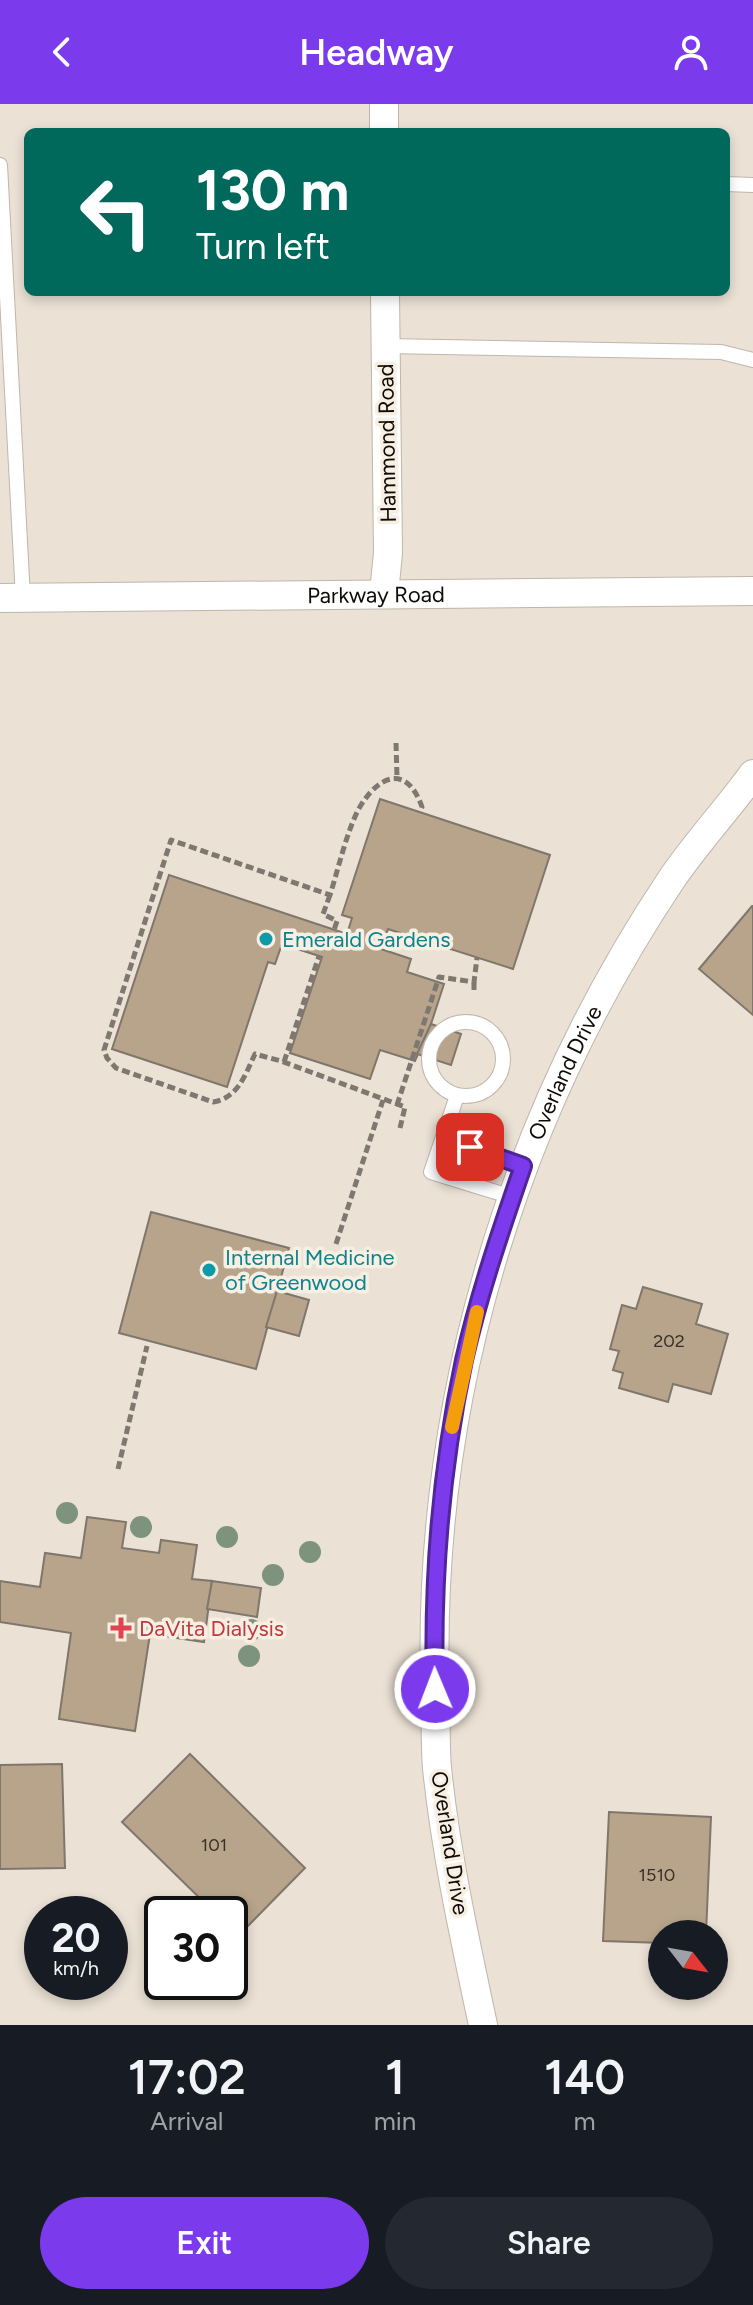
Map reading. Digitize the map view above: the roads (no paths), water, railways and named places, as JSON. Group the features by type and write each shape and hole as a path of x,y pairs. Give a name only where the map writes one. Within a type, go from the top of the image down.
{"street":[{"path":"384,104 384,128"},
{"name":"Hammond Road","path":"384,593 388,553 385,296"},
{"name":"Parkway Road","path":"12,598 753,591"},
{"name":"Overland Drive","path":"483,2025 450,1863 437,1766 433,1637 436,1557 451,1432 465,1358 482,1289 523,1166 612,977 672,878 753,774"}],"lane":[{"path":"0,165 12,598"},
{"path":"730,184 753,185"},
{"path":"386,346 721,352 753,360"},
{"path":"472,1022 484,1026 501,1044 503,1068 499,1079 480,1095 457,1096 436,1082 430,1071 431,1046 448,1027 472,1022"},
{"path":"457,1096 431,1172 512,1197"},
{"path":"443,1138 523,1166"}],"place":[{"name":"Emerald Gardens","path":"266,939"},
{"name":"Internal Medicine of Greenwood","path":"209,1270"},
{"name":"DaVita Dialysis","path":"121,1628"}]}
